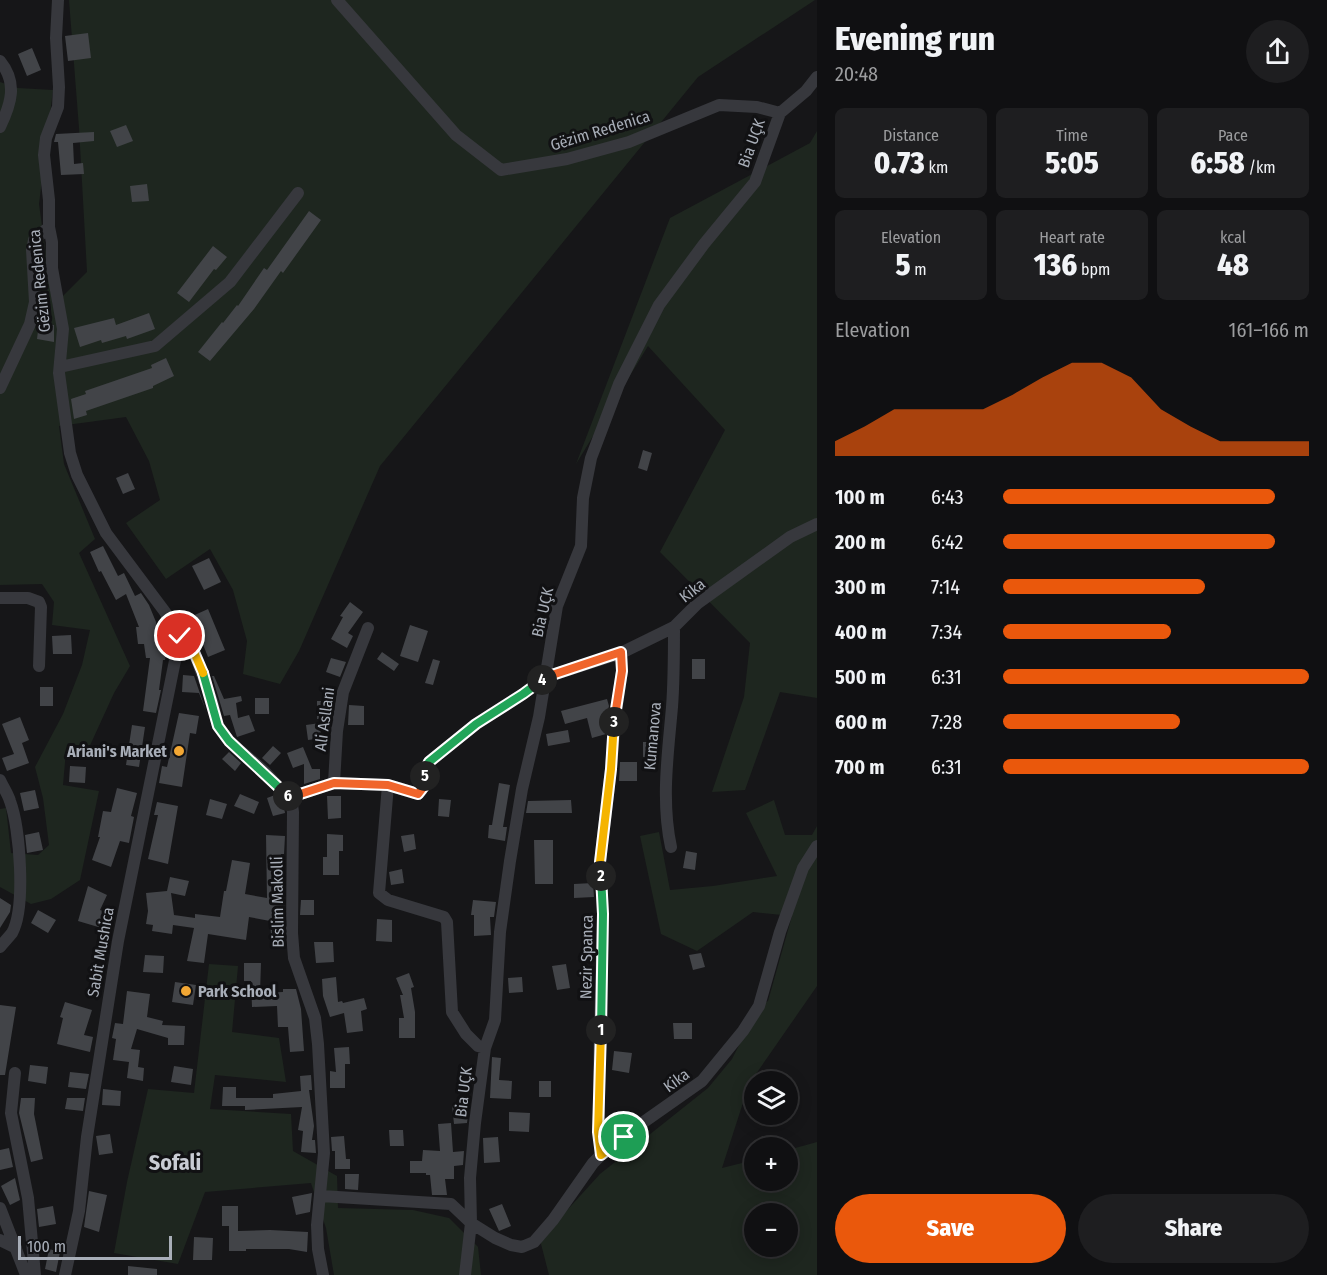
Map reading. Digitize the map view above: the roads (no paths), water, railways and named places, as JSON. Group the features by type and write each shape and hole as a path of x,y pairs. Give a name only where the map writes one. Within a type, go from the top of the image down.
{"street":[{"name":"Gëzim Redenica","path":"58,0 56,38 58,107 46,138 44,155 52,242 52,268 63,329 60,367 67,434 77,475 106,533 165,612 180,636"},
{"name":"Gëzim Redenica","path":"337,0 456,135 501,170 567,159 629,142 719,105 757,107 780,113"},
{"path":"0,61 8,76 11,101 0,127"},
{"path":"780,113 806,91 817,77"},
{"name":"Bia UÇK","path":"465,1275 471,1223 470,1178 485,1048 495,1020 500,932 510,861 522,789 539,717 557,606 581,546 583,498 591,458 619,384 659,305 704,244 754,183 780,113"},
{"path":"60,367 155,346 230,282 298,193"},
{"path":"0,388 30,324 35,302 32,250 34,240 49,226"},
{"name":"Kika","path":"388,785 418,794 425,785 426,768 429,762 476,724 546,677 621,652 674,627 698,603 790,537 817,524"},
{"path":"0,598 28,598 39,603 41,607 39,666"},
{"name":"Kumanova","path":"671,847 666,822 665,774 672,706 674,627"},
{"name":"Ali Asllani","path":"334,783 337,731 343,692 368,628"},
{"path":"180,636 194,652 212,701 218,726 229,741 265,772 284,793 291,797 334,783 388,785 379,893 388,900 444,917 447,922 452,1012 466,1035 478,1046 485,1048"},
{"name":"Sabit Mushica","path":"65,1275 79,1211 87,1137 118,941 180,636"},
{"name":"Nezir Spanca","path":"601,1155 599,1108 603,914 600,862 622,671 621,652"},
{"path":"0,780 10,800 16,822 20,873 16,923 12,933 0,947"},
{"name":"Bislim Makolli","path":"291,797 293,812 291,933 294,958 315,1018 317,1036 324,1152 317,1225 318,1249 323,1275"},
{"name":"Kika","path":"321,1196 451,1204 471,1223 511,1245 517,1247 534,1242 601,1155 611,1145 702,1081 743,1031 759,1006 780,932 803,868 817,846"},
{"path":"15,1073 11,1113 28,1198 35,1275"},
{"path":"0,1208 26,1275"},
{"path":"0,1240 16,1248"}],"place":[{"name":"Ariani's Market","path":"179,751"},
{"name":"Park School","path":"186,991"}],"district":[{"name":"Sofali","path":"175,1162"}]}
